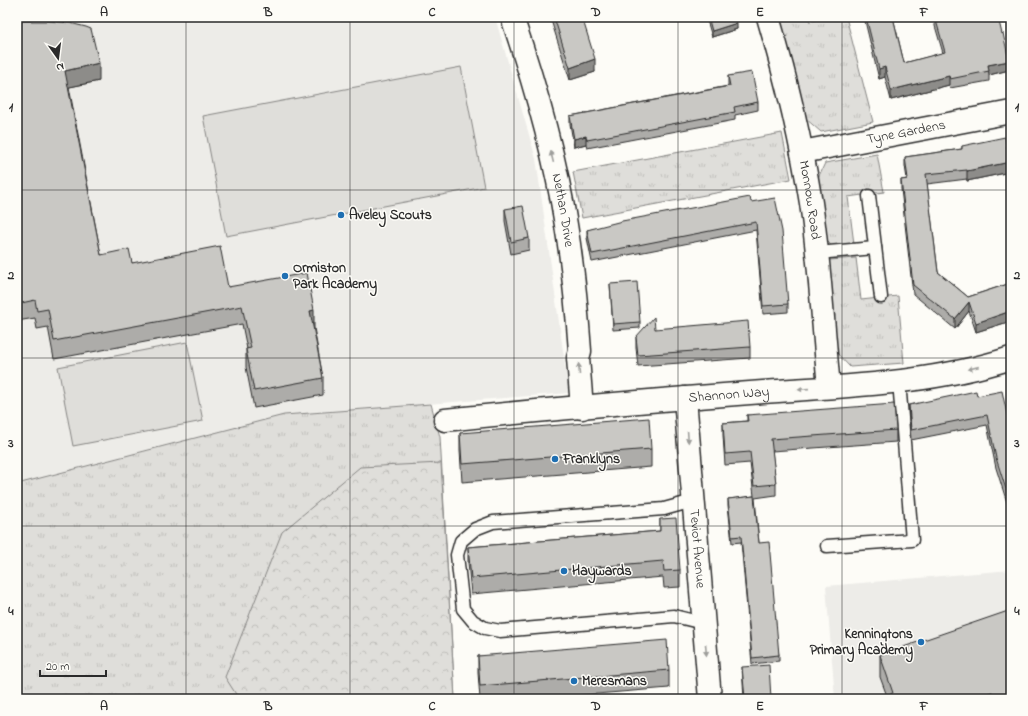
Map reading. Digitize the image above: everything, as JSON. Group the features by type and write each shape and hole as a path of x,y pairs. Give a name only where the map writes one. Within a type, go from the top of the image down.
{"street":[{"name":"Nethan Drive","path":"512,17 541,109 556,172 566,224 574,279 580,344 578,358 582,408"},
{"name":"Monnow Road","path":"768,17 783,68 802,152 811,203 817,253 828,387"},
{"name":"Tyne Gardens","path":"802,152 1011,112"},
{"name":"Shannon Way","path":"445,420 899,380 948,374 1011,358"},
{"name":"Teviot Avenue","path":"685,398 710,699"}],"lane":[{"path":"869,196 881,297"},
{"path":"817,253 875,248"},
{"path":"827,546 912,540 899,380"},
{"path":"693,501 664,509 493,522 475,529 461,541 457,555 463,609 472,621 485,628 500,631 674,616 704,623"}],"shaded area":[{"name":"Ormiston Park Academy","path":"17,17 495,17 536,159 569,393 284,415 17,484"},
{"name":"Kenningtons Primary Academy","path":"1011,570 1011,699 835,699 826,586"}],"green space":[{"path":"780,17 808,17 810,22 824,17 846,17 873,122 821,132 805,118 778,20"},
{"path":"461,67 484,187 226,236 203,116"},
{"path":"782,133 791,179 582,218 573,172"},
{"path":"877,154 884,192 848,197 854,244 832,246 824,238 818,178 825,163"},
{"path":"856,258 861,300 898,296 904,363 850,367 834,350 827,264 830,260"},
{"path":"187,342 203,421 73,446 58,367"},
{"path":"431,404 440,437 455,699 17,699 17,484 284,415"},
{"path":"441,463 455,699 239,699 225,677 282,532 360,467"}],"building":[{"path":"554,17 582,17 595,59 570,68"},
{"path":"708,17 735,17 737,23 712,31"},
{"path":"866,17 893,17 904,63 945,52 935,17 998,17 1009,61 988,65 989,71 950,79 949,76 891,90 885,67 879,69"},
{"path":"17,22 70,23 91,29 99,63 65,71 101,255 129,249 132,263 220,246 228,287 307,273 314,310 310,311 323,378 254,391 246,349 251,348 242,306 54,341 48,309 37,311 35,300 17,304"},
{"path":"752,72 758,102 734,107 735,112 587,140 586,136 574,139 570,116 730,86 728,76"},
{"path":"1005,137 1010,162 967,171 926,174 938,272 968,297 1011,283 1011,311 976,323 969,302 955,319 913,285 901,180 908,179 905,157 962,149 962,146"},
{"path":"750,197 751,202 775,198 782,231 788,304 763,306 756,222 592,254 587,230 622,221"},
{"path":"523,206 529,238 511,242 505,209"},
{"path":"637,282 640,322 613,324 610,284"},
{"path":"654,317 655,329 748,321 750,347 638,355 636,337"},
{"path":"976,391 977,396 1002,391 1011,433 1011,505 996,458 987,415 911,430 909,405"},
{"path":"894,404 896,430 771,439 776,484 754,486 750,452 725,454 723,423 748,421 747,415"},
{"path":"649,418 651,449 462,464 460,433"},
{"path":"754,496 759,543 769,542 779,655 752,658 741,536 732,537 728,499"},
{"path":"676,518 680,570 664,571 663,561 471,578 468,547 660,531 660,519"},
{"path":"1011,610 1011,695 1000,699 995,699 992,692 971,699 883,699 883,697 893,693 880,655"},
{"path":"667,640 669,670 480,686 478,656"},
{"path":"769,665 771,699 745,699 742,667"}],"place":[{"name":"Aveley Scouts","path":"341,215"},
{"name":"Ormiston Park Academy","path":"285,276"},
{"name":"Franklyns","path":"555,459"},
{"name":"Haywards","path":"564,571"},
{"name":"Kenningtons Primary Academy","path":"921,642"},
{"name":"Meresmans","path":"574,681"}]}
